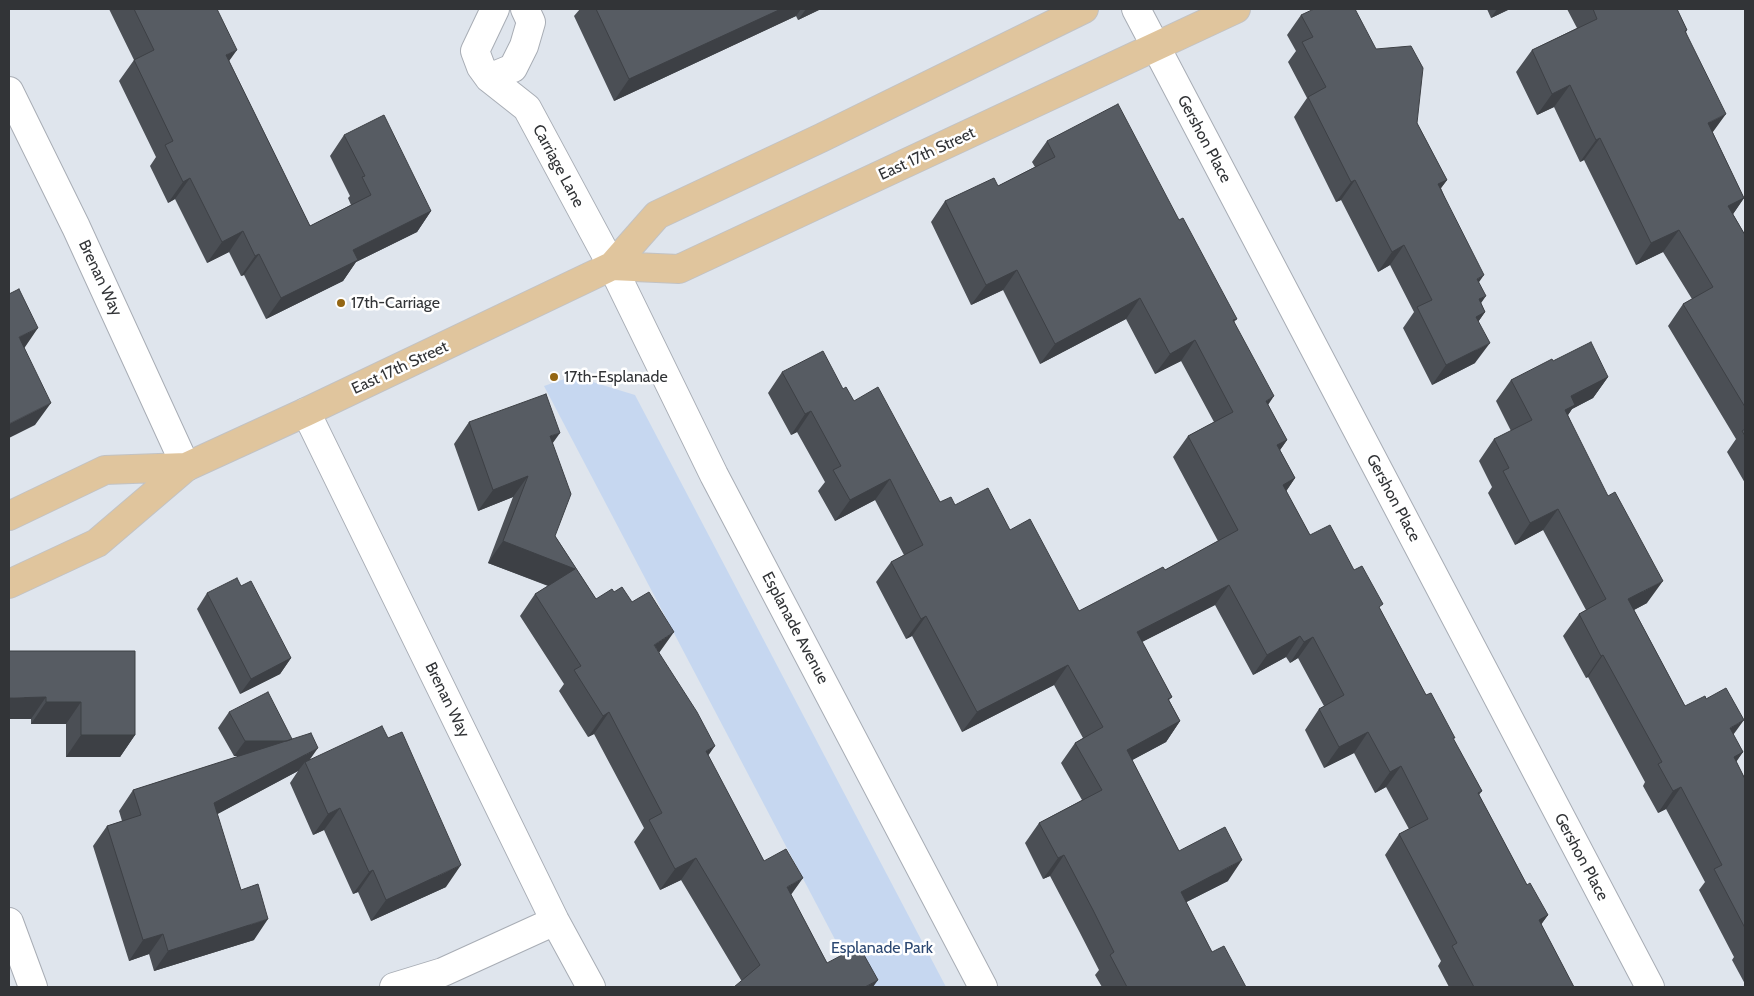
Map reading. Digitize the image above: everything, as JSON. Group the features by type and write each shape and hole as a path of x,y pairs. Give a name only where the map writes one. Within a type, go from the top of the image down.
{"main road":[{"name":"East 17th Street","path":"9,584 97,543 186,467 612,266 657,215 838,130 1084,9"},
{"name":"East 17th Street","path":"612,266 680,269 1236,9"},
{"name":"East 17th Street","path":"9,516 106,470 186,467"}],"street":[{"name":"Carriage Lane","path":"495,9 475,51 481,67 489,78 527,108 612,266"},
{"path":"489,78 514,68 524,46 531,22 525,9"},
{"name":"Gershon Place","path":"1136,9 1650,987"},
{"name":"Brenan Way","path":"9,92 76,227 186,467"},
{"name":"Esplanade Avenue","path":"612,266 714,475 984,987"},
{"name":"Brenan Way","path":"306,412 555,921 591,987"},
{"path":"394,987 443,972 555,921"},
{"path":"9,922 33,987"}],"green space":[{"name":"Esplanade Park","path":"573,376 635,395 946,987 860,987 544,386"}],"building":[{"path":"134,9 217,9 237,50 226,55 310,226 371,195 362,177 365,176 344,135 384,115 431,211 353,250 358,260 281,298 259,254 255,256 243,231 222,242 190,178 183,182 165,145 173,141 134,60 154,50"},
{"path":"596,9 781,9 629,79"},
{"path":"1314,9 1355,9 1376,49 1411,46 1423,68 1417,123 1447,180 1438,184 1484,275 1477,279 1486,296 1479,299 1485,312 1476,317 1490,343 1446,365 1417,307 1432,300 1404,245 1392,252 1355,180 1351,182 1308,97 1326,87 1302,42 1313,37 1301,15"},
{"path":"1593,9 1677,9 1687,30 1685,31 1726,114 1708,123 1744,198 1728,206 1745,235 1745,407 1683,304 1713,287 1679,230 1651,243 1600,138 1596,140 1570,85 1552,94 1532,50 1597,19"},
{"path":"1118,104 1179,220 1183,218 1237,319 1233,320 1274,396 1266,401 1287,440 1277,445 1295,478 1283,485 1310,535 1330,525 1354,570 1362,566 1383,604 1379,607 1426,695 1431,693 1455,738 1453,738 1482,791 1478,793 1527,885 1530,883 1548,915 1539,920 1574,987 1474,987 1452,946 1457,943 1399,834 1428,819 1401,766 1390,772 1368,732 1339,747 1319,709 1344,695 1313,637 1304,642 1300,636 1267,655 1229,585 1137,632 1172,697 1168,699 1180,721 1127,750 1179,851 1225,827 1242,860 1181,892 1212,952 1224,946 1246,987 1127,987 1110,955 1114,952 1064,855 1058,858 1039,823 1102,790 1075,743 1103,727 1068,665 977,712 926,616 921,619 891,562 923,545 890,479 850,500 833,470 841,466 811,411 805,414 782,372 823,351 843,389 846,387 854,401 878,387 940,502 951,497 955,505 988,488 1010,530 1030,519 1079,611 1163,567 1165,570 1238,530 1188,436 1233,412 1195,340 1170,354 1140,298 1055,344 1017,270 986,285 945,201 994,178 998,186 1055,157 1047,141"},
{"path":"19,289 38,328 19,337 51,403 9,424 9,294"},
{"path":"1591,342 1608,377 1571,396 1575,405 1565,410 1608,496 1615,492 1663,581 1628,599 1685,706 1705,696 1706,699 1726,688 1744,720 1730,728 1743,752 1734,757 1745,779 1745,928 1714,869 1722,865 1681,787 1673,791 1658,764 1662,762 1579,614 1606,599 1558,509 1530,523 1503,471 1509,468 1494,439 1532,420 1511,380"},
{"path":"546,394 560,433 550,436 571,494 555,536 596,599 612,589 614,592 622,587 632,602 649,592 674,632 654,645 697,712 715,746 706,751 764,861 786,849 803,878 787,887 827,963 859,946 878,980 865,987 734,987 760,965 696,858 675,869 649,820 662,813 609,712 603,716 574,670 581,666 535,594 575,569 503,541 528,476 493,490 469,422"},
{"path":"237,578 241,586 251,581 291,658 251,679 207,593"},
{"path":"9,651 135,651 135,735 81,735 81,702 46,702 46,697 9,698"},
{"path":"268,692 292,739 287,741 245,741 229,712"},
{"path":"382,726 388,738 402,732 461,865 386,900 373,870 369,872 340,808 328,814 305,762"},
{"path":"311,733 318,748 214,803 241,890 258,884 268,919 168,951 163,934 143,940 107,826 141,815 133,790"}],"place":[{"name":"17th-Carriage","path":"341,303"},
{"name":"17th-Esplanade","path":"554,377"}]}
